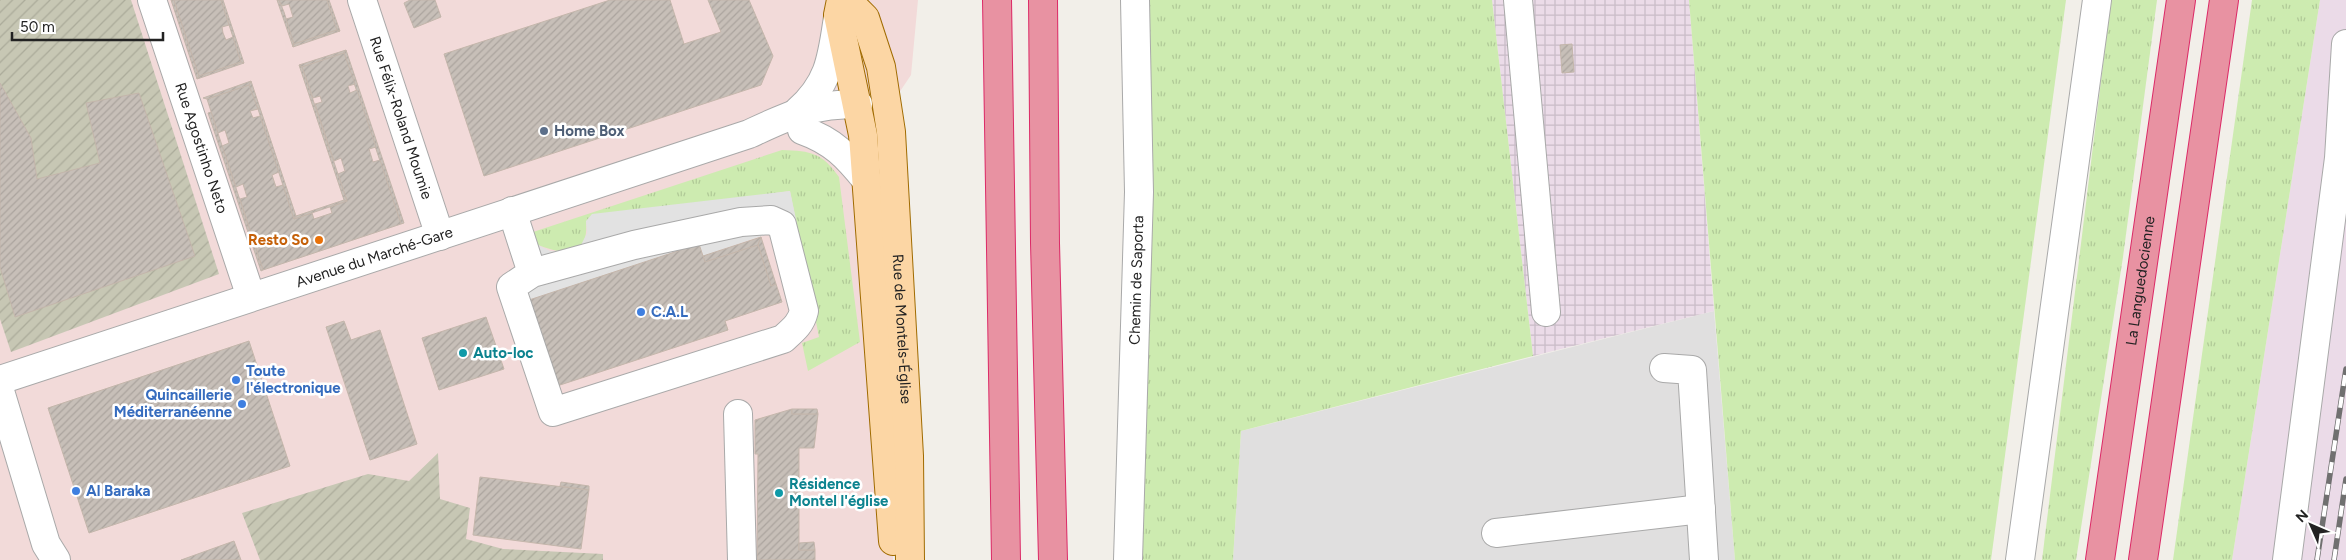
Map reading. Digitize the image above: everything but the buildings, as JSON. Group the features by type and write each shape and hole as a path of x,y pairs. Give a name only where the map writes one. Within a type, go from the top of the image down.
{"highway":[{"path":"998,0 1006,560"},
{"path":"1043,0 1045,243 1053,560"},
{"name":"La Languedocienne","path":"2100,560 2181,0"},
{"path":"2143,560 2224,0"}],"main road":[{"name":"Rue de Montels-Église","path":"842,5 865,18 881,67 892,132 910,476 910,560"},
{"name":"Rue de Montels-Église","path":"842,5 858,104 867,181 892,506 892,560"},
{"path":"858,104 886,98"}],"street":[{"name":"Rue Agostinho Neto","path":"152,0 251,297"},
{"name":"Rue Félix-Roland Moumie","path":"362,0 440,236"},
{"name":"Chemin de Saporta","path":"1128,560 1139,192 1135,0"},
{"path":"1518,0 1546,312"},
{"path":"2020,560 2096,0"},
{"path":"800,121 828,72 842,5"},
{"path":"2287,560 2339,158 2346,44"},
{"name":"Avenue du Marché-Gare","path":"0,380 749,134 800,121 840,115 858,104"},
{"name":"Avenue du Marché-Gare","path":"800,121 834,144 867,181"},
{"path":"512,211 532,273"},
{"path":"771,220 782,225 804,311 802,319 783,339 553,412 511,287 532,273 634,245 741,222 771,220"},
{"path":"1664,368 1692,370 1704,560"},
{"path":"0,390 46,544 56,560"},
{"path":"738,414 742,560"},
{"path":"1496,533 1701,510"}],"shaded area":[{"path":"0,0 918,0 911,75 866,142 892,401 893,560 0,560"},
{"path":"0,0 131,0 219,274 11,352 0,319"},
{"path":"1492,0 1689,0 1714,311 1533,356"},
{"path":"2320,0 2346,0 2346,560 2232,560"},
{"path":"790,191 797,224 703,256 699,244 526,301 532,242 550,251 568,252 581,245 587,233 586,221 592,214"},
{"path":"1714,311 1735,560 1233,560 1241,431"},
{"path":"438,453 440,499 470,508 466,539 503,549 603,554 603,560 260,560 242,513 368,474 409,481"}],"green space":[{"path":"1150,0 1492,0 1533,356 1241,431 1233,560 1136,560"},
{"path":"1689,0 2066,0 1991,560 1735,560"},
{"path":"2111,0 2157,0 2123,257 2076,560 2042,560"},
{"path":"2252,0 2320,0 2232,560 2173,560"},
{"path":"782,150 801,151 815,155 827,163 839,177 860,342 808,371 802,343 819,337 790,191 586,221 586,234 583,243 570,251 551,249 532,242 530,233"}],"railway":[{"path":"2317,560 2346,369"},
{"path":"2334,560 2346,479"}],"place":[{"name":"Home Box","path":"544,131"},
{"name":"Resto So","path":"319,240"},
{"name":"C.A.L","path":"641,312"},
{"name":"Auto-loc","path":"463,353"},
{"name":"Toute l'électronique","path":"236,380"},
{"name":"Quincaillerie Méditerranéenne","path":"242,404"},
{"name":"Al Baraka","path":"76,491"},
{"name":"Résidence Montel l'église","path":"779,493"}]}
